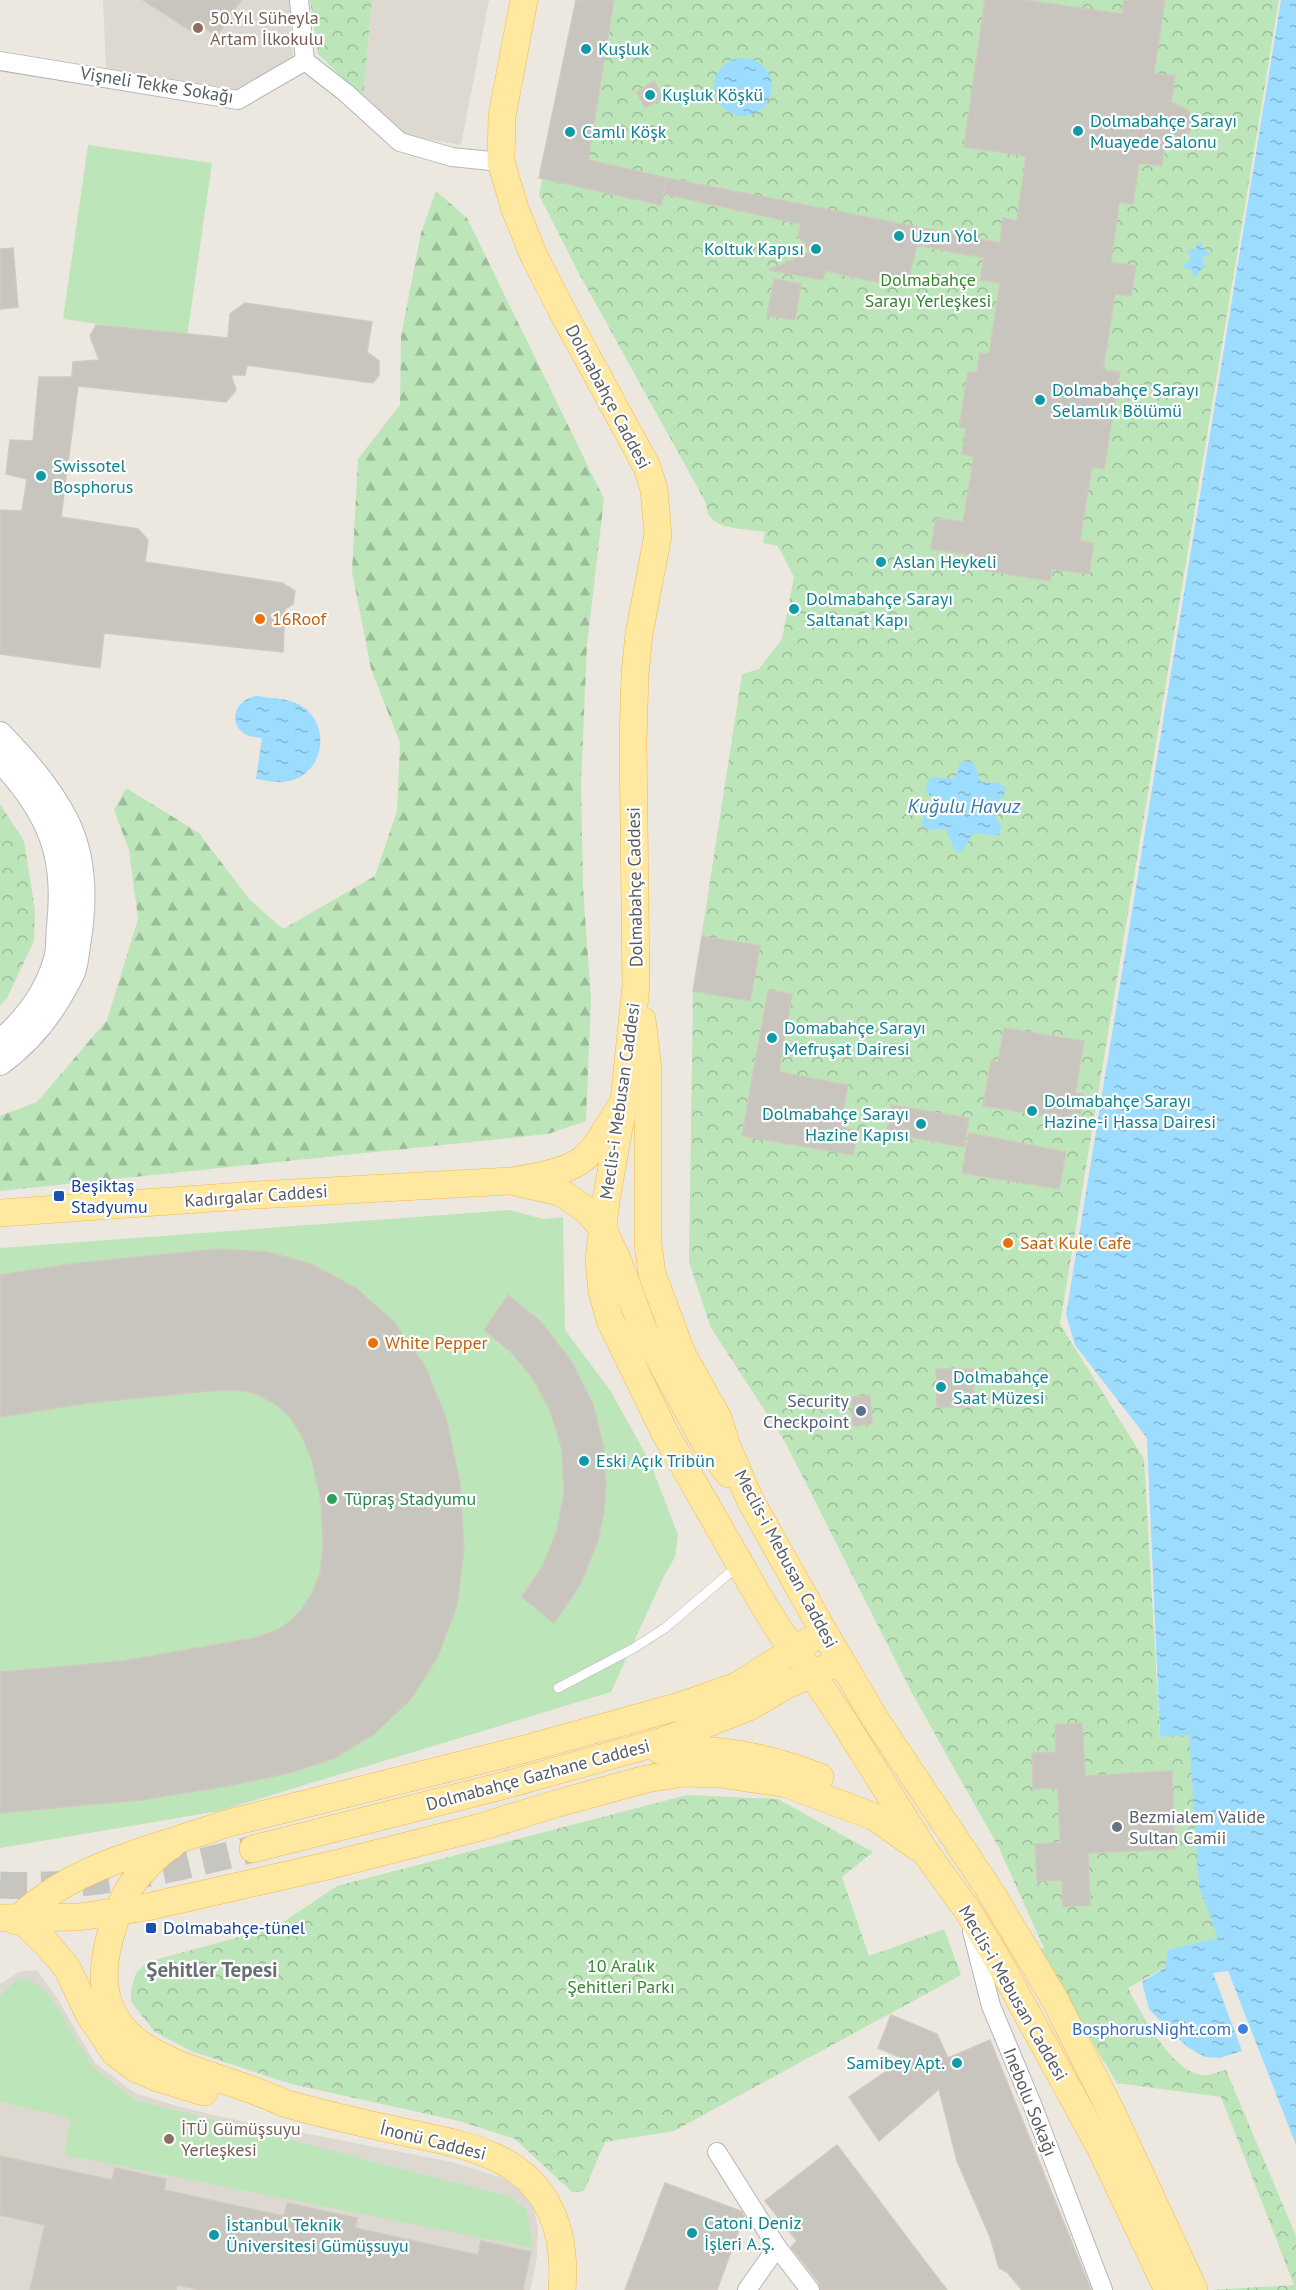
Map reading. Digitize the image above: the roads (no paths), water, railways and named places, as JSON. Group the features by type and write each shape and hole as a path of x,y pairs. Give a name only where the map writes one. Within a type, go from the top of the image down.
{"main road":[{"name":"Dolmabahçe Caddesi","path":"524,0 502,116 501,162 515,209 534,256 627,427 647,467 654,489 658,535 639,634 635,674 633,741 636,986"},
{"path":"0,734 33,769 66,820 78,856 84,911 74,969 54,1006 32,1035 0,1063"},
{"path":"0,760 38,807 53,838 59,864 62,904 56,958 39,998 15,1029 0,1042"},
{"name":"Meclis-i Mebusan Caddesi","path":"636,986 624,1100 602,1227 599,1260 602,1291 610,1320 665,1433 781,1634 812,1673 926,1853 968,1911 1004,1971 1100,2147 1168,2290"},
{"name":"Meclis-i Mebusan Caddesi","path":"636,986 648,1069 647,1214 652,1274 682,1354 718,1418 726,1444 750,1500 824,1632 881,1726 988,1888 1054,1998 1110,2109 1194,2290"},
{"name":"Kadırgalar Caddesi","path":"0,1213 511,1181 542,1175 578,1163 589,1154 624,1100"},
{"name":"Kadırgalar Caddesi","path":"511,1181 560,1192 585,1209 602,1227"},
{"path":"602,1227 618,1261 643,1329 665,1372 706,1444 750,1500"},
{"path":"0,1937 10,1918 54,1890 111,1861 143,1849 225,1824 510,1753 680,1706 737,1686 824,1632"},
{"name":"Dolmabahçe Gazhane Caddesi","path":"254,1849 508,1784 663,1741 740,1710 812,1673 843,1662"},
{"path":"628,1751 700,1749 761,1757 826,1779 874,1817 926,1853"},
{"path":"10,1918 79,1917 117,1913 335,1864 481,1827 646,1779 684,1773 721,1774 787,1784 874,1817"},
{"name":"İnonü Caddesi","path":"188,1837 166,1849 133,1880 124,1894 117,1913 106,1949 104,1980 108,2003 127,2032 155,2054 198,2073 262,2092 284,2103 467,2147 506,2162 526,2176 556,2219 564,2267 562,2290"},
{"name":"İnonü Caddesi","path":"10,1918 60,1959 74,1980 89,2014 100,2031 116,2053 135,2068 155,2077 234,2101 260,2104 284,2103"}],"street":[{"path":"299,0 305,61 346,93 400,142 453,157 501,162"},
{"name":"Vişneli Tekke Sokağı","path":"0,61 238,100 305,61"},
{"name":"Inebolu Sokağı","path":"968,1911 990,2006 1032,2104 1103,2290"},
{"path":"717,2152 777,2247 810,2290"},
{"path":"747,2290 777,2247"}],"lane":[{"path":"558,1688 634,1648 665,1628 739,1564"}],"water":[{"path":"1281,0 1296,0 1296,2145 1228,1971 1213,1973 1242,2051 1220,2058 1205,2057 1186,2046 1149,2009 1142,1982 1165,1968 1168,1950 1218,1938 1199,1886 1189,1735 1160,1737 1147,1438 1075,1345 1066,1315"},
{"path":"737,58 749,58 764,66 772,81 772,93 764,108 749,116 737,116 722,108 714,93 714,81 722,66"},
{"path":"1201,242 1203,249 1210,254 1202,258 1205,267 1199,271 1197,277 1193,275 1191,269 1183,268 1183,266 1191,259 1187,250 1194,249"},
{"path":"259,696 300,705 316,722 320,733 318,756 304,774 293,780 279,782 256,779 262,738 243,733 238,727 235,715 237,709 246,700"},
{"name":"Kuğulu Havuz","path":"963,761 974,763 981,782 1000,783 1006,789 993,810 1001,826 999,835 973,834 963,850 958,852 954,849 946,829 926,829 921,823 924,816 935,807 934,801 926,791 927,781 934,777 951,779 955,777"}],"tunnel":[{"path":"0,1885 33,1886 128,1877 253,1849"}],"place":[{"name":"50.Yıl Süheyla Artam İlkokulu","path":"198,28"},
{"name":"Kuşluk","path":"586,49"},
{"name":"Kuşluk Köşkü","path":"650,95"},
{"name":"Dolmabahçe Sarayı Muayede Salonu","path":"1078,131"},
{"name":"Camlı Köşk","path":"570,132"},
{"name":"Uzun Yol","path":"899,236"},
{"name":"Koltuk Kapısı","path":"816,249"},
{"name":"Dolmabahçe Sarayı Selamlık Bölümü","path":"1040,400"},
{"name":"Swissotel Bosphorus","path":"41,476"},
{"name":"Aslan Heykeli","path":"881,562"},
{"name":"Dolmabahçe Sarayı Saltanat Kapı","path":"794,609"},
{"name":"16Roof","path":"260,619"},
{"name":"Domabahçe Sarayı Mefruşat Dairesi","path":"772,1038"},
{"name":"Dolmabahçe Sarayı Hazine-i Hassa Dairesi","path":"1032,1111"},
{"name":"Dolmabahçe Sarayı Hazine Kapısı","path":"921,1124"},
{"name":"Beşiktaş Stadyumu","path":"59,1196"},
{"name":"Saat Kule Cafe","path":"1008,1243"},
{"name":"White Pepper","path":"373,1343"},
{"name":"Dolmabahçe Saat Müzesi","path":"941,1387"},
{"name":"Security Checkpoint","path":"861,1411"},
{"name":"Eski Açık Tribün","path":"584,1461"},
{"name":"Tüpraş Stadyumu","path":"332,1499"},
{"name":"Bezmialem Valide Sultan Camii","path":"1117,1827"},
{"name":"Dolmabahçe-tünel","path":"151,1928"},
{"name":"BosphorusNight.com","path":"1243,2029"},
{"name":"Samibey Apt.","path":"957,2063"},
{"name":"İTÜ Gümüşsuyu Yerleşkesi","path":"169,2139"},
{"name":"Catoni Deniz İşleri A.Ş.","path":"692,2233"},
{"name":"İstanbul Teknik Üniversitesi Gümüşsuyu","path":"214,2235"}],"district":[{"name":"Şehitler Tepesi","path":"212,1970"}],"park label":[{"name":"Dolmabahçe Sarayı Yerleşkesi","path":"928,290"},
{"name":"10 Aralık Şehitleri Parkı","path":"621,1976"}]}
